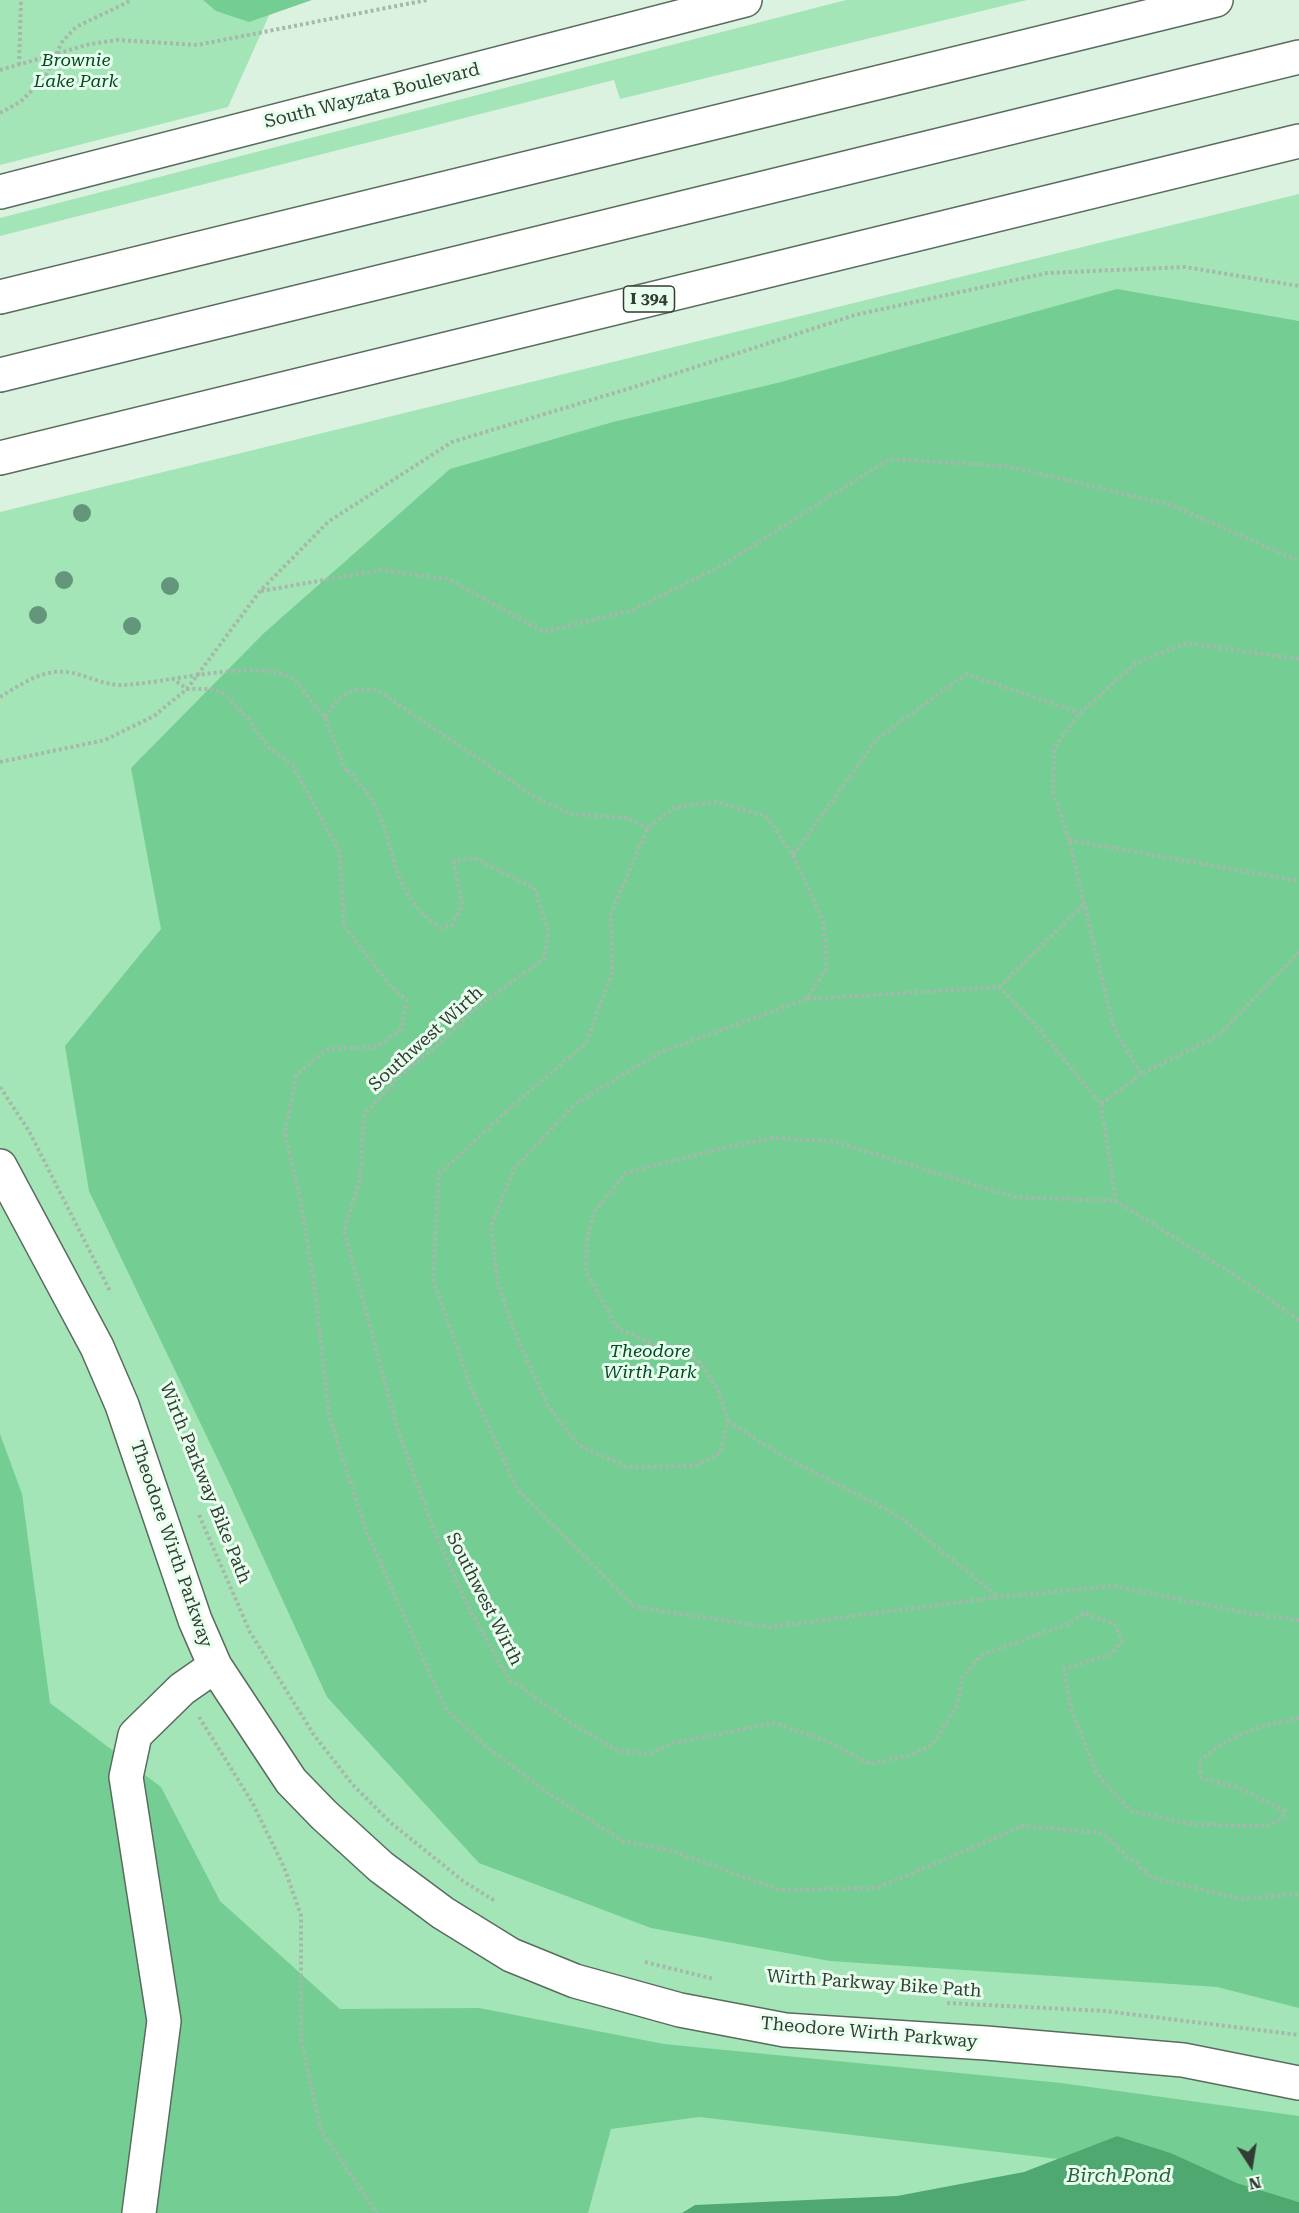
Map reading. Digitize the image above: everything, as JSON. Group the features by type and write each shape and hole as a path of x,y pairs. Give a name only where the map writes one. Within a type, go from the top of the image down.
{"main road":[{"name":"South Wayzata Boulevard","path":"0,192 745,0"},
{"path":"0,297 1216,0"},
{"path":"0,375 1299,57"},
{"name":"I 394","path":"0,458 1299,141"},
{"name":"Theodore Wirth Parkway","path":"0,1166 97,1347 122,1405 195,1620 215,1666 291,1781 381,1867 443,1913 511,1955 575,1981 680,2010 785,2030 986,2043 1183,2060 1299,2083"},
{"path":"139,2213 164,2021 126,1778 135,1735 182,1689 215,1666"}],"path":[{"path":"19,65 21,0"},
{"path":"0,113 20,102 45,79 62,42 76,27 132,0"},
{"path":"0,70 90,44 118,40 197,45 427,0"},
{"path":"0,762 105,740 154,716 187,689 260,591 328,522 452,442 634,387 855,315 1047,273 1185,267 1299,286"},
{"path":"260,591 382,570 448,579 544,632 643,605 721,566 889,459 1007,466 1171,505 1299,561"},
{"path":"1141,1074 1114,1028 1070,840 1053,793 1054,748 1080,713 1136,663 1185,643 1299,659"},
{"name":"Southwest Wirth","path":"0,697 32,678 52,672 70,671 119,685 210,674 255,672 287,675 294,679 325,718 347,773 348,771 374,803 401,885 420,914 440,928 452,925 462,906 454,861 475,858 534,888 548,930 546,958 476,1008 399,1077 364,1115 360,1180 344,1230 397,1427 432,1525 466,1602 508,1678 565,1719 618,1751 648,1754 674,1743 774,1723 826,1741 870,1764 910,1755 929,1747 940,1734 958,1704 962,1678 982,1654 1068,1624 1083,1613 1114,1624 1122,1640 1112,1654 1064,1669 1071,1709 1097,1774 1131,1811 1192,1824 1270,1825 1282,1818 1285,1811 1259,1796 1201,1778 1199,1762 1217,1746 1249,1729 1299,1718"},
{"path":"793,855 878,738 966,674 1080,713"},
{"path":"171,678 187,689"},
{"name":"Southwest Wirth","path":"187,689 213,689 225,694 249,720 267,747 293,766 340,853 344,926 389,984 407,1001 401,1029 375,1047 327,1049 296,1075 285,1134 300,1199 314,1282 329,1415 366,1531 446,1709 487,1747 548,1793 623,1841 672,1851 780,1890 877,1888 1023,1826 1102,1833 1152,1878 1242,1899 1299,1894"},
{"path":"325,718 337,697 354,689 377,690 538,799 571,814 626,818 648,828"},
{"path":"806,999 827,968 823,921 793,855 766,816 716,802 675,807 648,828 611,913 612,973 586,1043 511,1107 439,1174 433,1280 471,1387 517,1489 635,1607 769,1627 999,1597 1113,1586 1247,1613 1299,1620"},
{"path":"1070,840 1299,881"},
{"path":"1085,903 999,987 806,999 661,1052 575,1104 514,1169 491,1226 498,1284 514,1330 548,1406 578,1444 626,1467 694,1466 720,1453 728,1421 718,1389 698,1360 668,1351 617,1328 586,1271 587,1240 594,1212 626,1173 774,1138 833,1141 1014,1197 1116,1201 1239,1278 1299,1320"},
{"path":"1101,1104 1141,1074 1219,1035 1299,952"},
{"path":"999,987 1037,1027 1101,1104 1116,1201"},
{"path":"0,1087 30,1131 115,1303"},
{"path":"728,1421 782,1456 900,1516 999,1597"},
{"name":"Wirth Parkway Bike Path","path":"195,1506 250,1632 314,1735 353,1785 391,1823 445,1867 504,1907"},
{"path":"197,1714 252,1802 284,1867 298,1905 301,1915 302,2039 321,2131 377,2213"},
{"path":"634,1959 725,1982"},
{"name":"Wirth Parkway Bike Path","path":"942,2003 1105,2011 1299,2035"}],"green space":[{"name":"Brownie Lake Park","path":"0,0 276,0 228,107 0,165"},
{"path":"203,0 312,0 249,22 216,11"},
{"path":"846,0 1027,0 620,99 614,80 0,236 0,218"},
{"name":"Theodore Wirth Park","path":"1299,194 1299,2213 0,2213 0,512"},
{"name":"Theodore Wirth Park","path":"1117,289 1299,321 1299,2008 1217,1987 830,1961 651,1928 479,1863 327,1697 230,1485 89,1191 65,1046 161,929 131,768 264,633 450,469 613,422 781,382"},
{"path":"0,1434 22,1494 50,1703 161,1787 220,1901 340,2009 479,2008 664,2044 1061,2083 1299,2116 1299,2202 1237,2183 1171,2153 1117,2136 1058,2159 699,2117 611,2129 588,2213 0,2213"}],"water":[{"name":"Birch Pond","path":"1117,2136 1171,2153 1237,2183 1299,2202 1299,2213 682,2213 695,2205 897,2196 1024,2172"}]}
